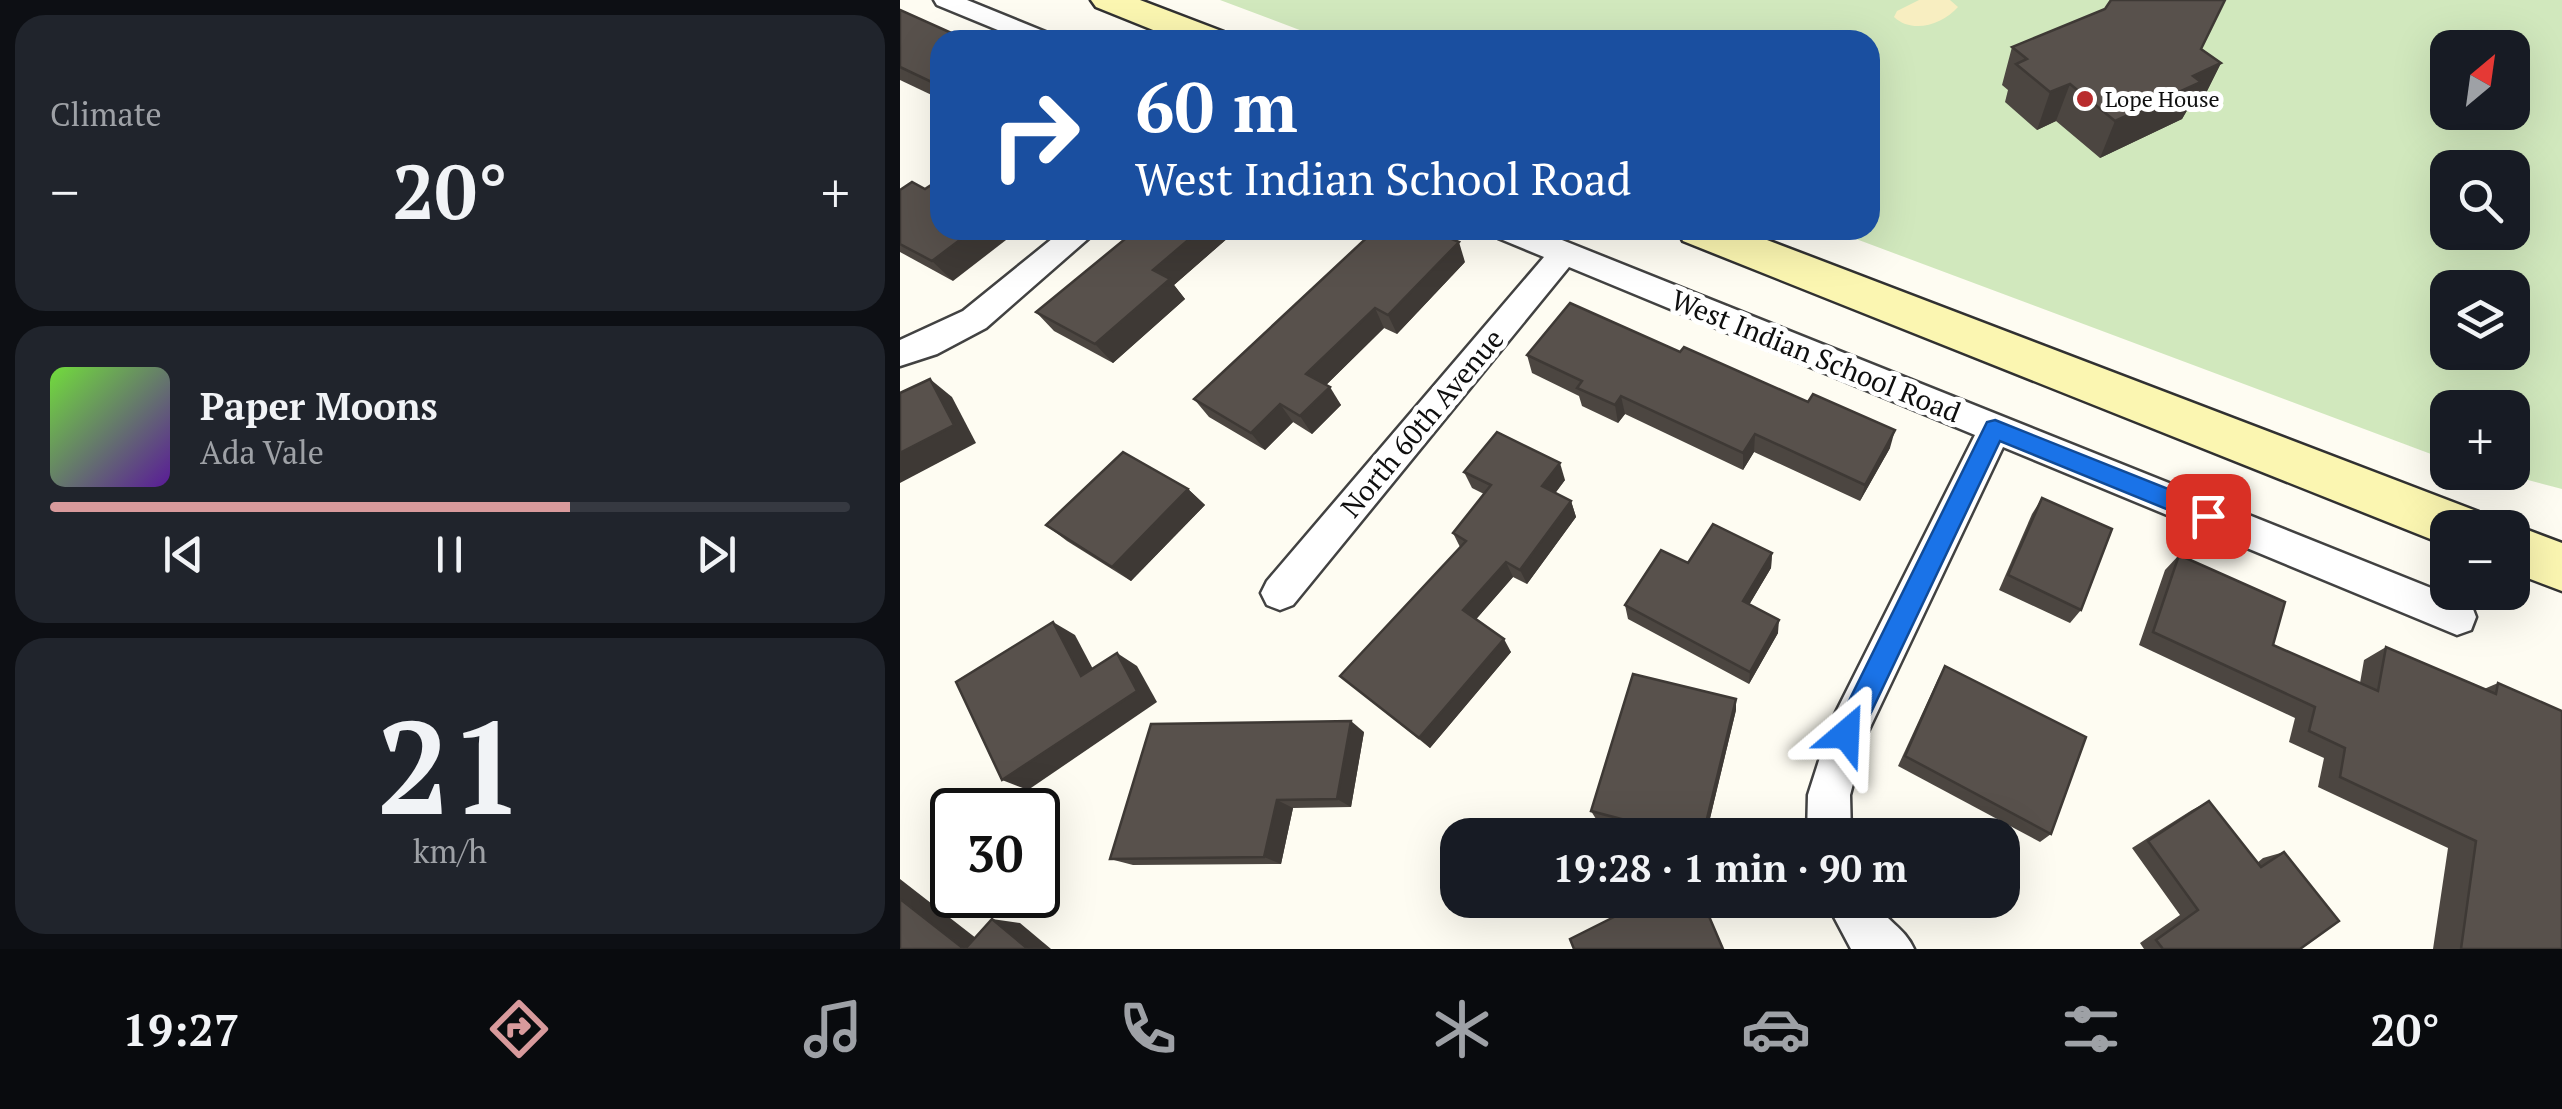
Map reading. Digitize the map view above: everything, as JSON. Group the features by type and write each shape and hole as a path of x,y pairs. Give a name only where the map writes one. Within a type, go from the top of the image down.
{"main road":[{"path":"1108,0 1185,30"},
{"path":"1724,240 2430,516"},
{"path":"2530,555 2562,567"}],"street":[{"path":"946,0 1020,30"},
{"path":"900,353 918,350 966,324 1071,240"},
{"name":"West Indian School Road","path":"1532,240 2457,616"},
{"name":"North 60th Avenue","path":"1280,593 1564,253"},
{"path":"1830,818 1829,795 1846,734 1995,429"},
{"path":"1858,918 1868,934 1891,949"}],"green space":[{"path":"1220,0 2562,0 2562,489 2530,480 2530,390 2430,390 2430,454 1859,240 1880,240 1880,30 1300,30"}],"sand":[{"path":"1919,0 1950,0 1958,7 1944,19 1927,25 1909,25 1894,17 1897,11"}],"building":[{"path":"2111,0 2225,0 2201,49 2221,63 2193,76 2201,82 2115,121 2070,84 2050,92 2016,64 2027,59 2012,47 2105,9"},
{"path":"900,10 945,30 930,30 930,81 900,67"},
{"path":"912,182 925,189 930,186 930,240 960,240 932,261 900,244 900,190"},
{"path":"1124,240 1188,240 1153,270 1170,279 1095,344 1036,312"},
{"path":"1364,240 1459,242 1388,315 1375,308 1306,374 1330,387 1300,416 1280,404 1251,433 1194,399"},
{"path":"1570,303 1680,352 1684,347 1808,402 1813,394 1895,430 1865,485 1755,434 1743,453 1621,396 1615,405 1577,388 1582,381 1527,355"},
{"path":"930,379 954,425 900,453 900,393"},
{"path":"1497,432 1560,463 1542,486 1571,501 1520,570 1506,562 1463,610 1504,639 1419,738 1340,676 1466,541 1453,533 1491,485 1464,472"},
{"path":"1123,452 1188,489 1112,567 1046,525"},
{"path":"2042,498 2112,529 2081,610 2008,575"},
{"path":"1713,524 1772,553 1743,601 1779,620 1750,672 1625,605 1661,550 1688,563"},
{"path":"2179,555 2285,602 2273,645 2378,691 2386,647 2496,694 2498,683 2562,711 2562,949 2461,949 2476,841 2340,777 2345,748 2309,731 2315,707 2153,632"},
{"path":"1053,622 1081,676 1117,653 1137,691 1002,780 956,682"},
{"path":"1945,666 2086,737 2051,834 1905,756"},
{"path":"1633,674 1736,699 1707,818 1618,818 1591,811"},
{"path":"1351,721 1337,799 1277,800 1264,857 1110,859 1151,724"},
{"path":"2209,801 2261,867 2284,852 2339,921 2300,949 2163,949 2156,940 2198,910 2148,841"},
{"path":"900,899 964,949 900,949"},
{"path":"1612,918 1710,918 1723,949 1574,949 1570,939"},
{"path":"992,919 1028,949 965,949"}],"place":[{"name":"Lope House","path":"2085,99"}],"route":[{"path":"1846,734 1995,429 2208,516"}]}
